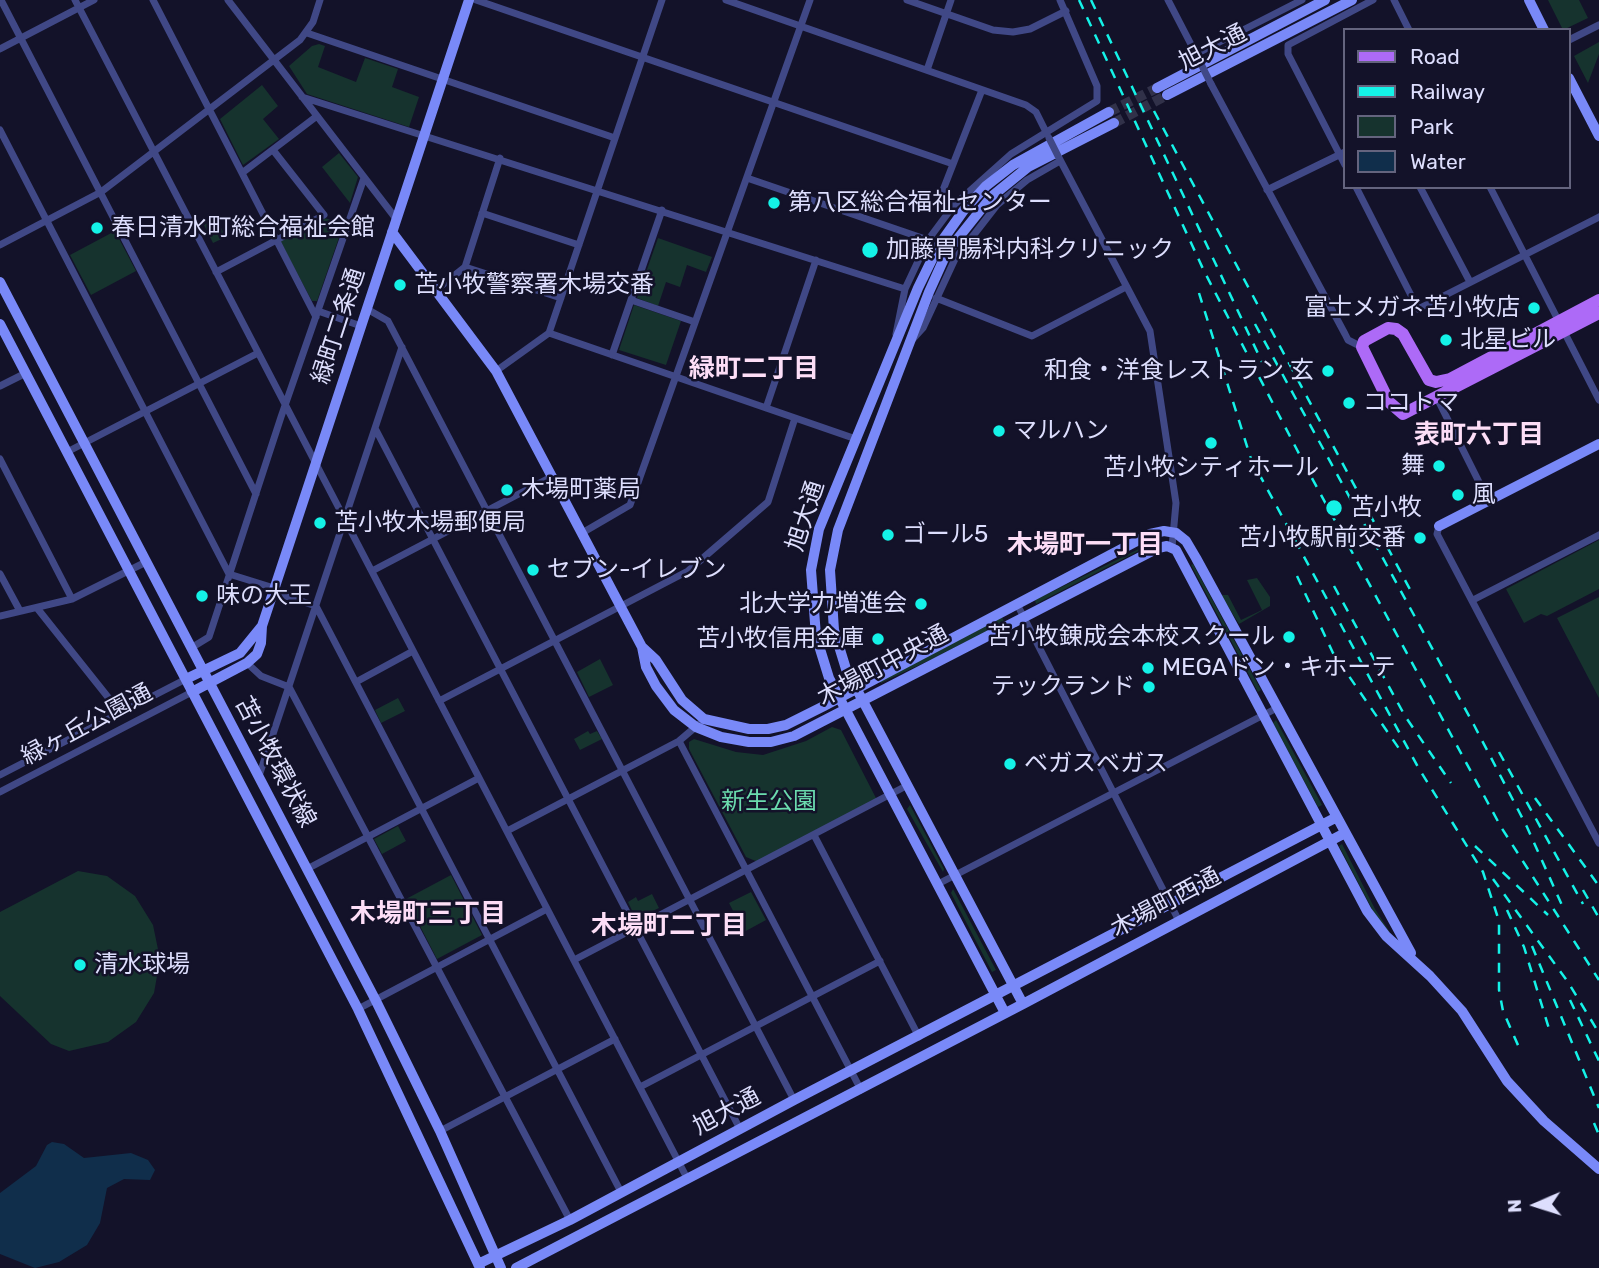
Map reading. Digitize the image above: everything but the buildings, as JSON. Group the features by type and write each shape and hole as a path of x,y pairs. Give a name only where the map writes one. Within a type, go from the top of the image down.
{"main road":[{"path":"1599,300 1561,326 1437,398 1403,414 1389,402 1362,347 1364,341 1388,328 1396,329 1404,334 1429,380 1436,382 1450,379 1561,326 1599,313"}],"street":[{"path":"1,0 256,494"},
{"path":"75,0 689,1180"},
{"path":"0,49 94,0"},
{"path":"153,0 317,314 361,326"},
{"path":"228,0 397,220"},
{"path":"0,246 101,192 274,60 307,33 320,0"},
{"name":"緑町二条通","path":"186,679 207,678 247,663 257,654 262,626 469,0"},
{"path":"476,0 953,164"},
{"path":"496,371 549,334 662,0"},
{"path":"726,0 1026,105 1036,112 1150,331 1176,503 1172,547 1185,564 1367,911 1386,936 1462,1011 1507,1081 1544,1121 1599,1168"},
{"path":"582,533 630,505 810,0"},
{"path":"907,0 993,30 1013,32 1030,29 1066,11"},
{"path":"927,70 951,0"},
{"path":"896,341 897,319 905,289 928,240 954,205 1002,161 1093,106 1098,93 1060,0"},
{"path":"1168,0 1348,340 1362,347"},
{"path":"1196,54 1302,0"},
{"name":"旭大通","path":"1157,88 1325,0"},
{"name":"旭大通","path":"1167,95 1352,0"},
{"path":"1268,190 1343,153 1288,54 1288,45 1373,0"},
{"path":"1394,0 1408,28"},
{"path":"1529,0 1543,28"},
{"path":"1571,39 1599,25"},
{"path":"307,33 615,138"},
{"path":"1571,82 1599,136"},
{"path":"954,205 943,190 982,90"},
{"path":"302,97 598,189 905,289"},
{"name":"旭大通","path":"1005,1013 829,678 816,636 811,570 819,529 896,341 939,245 971,202 1013,165 1110,112"},
{"path":"242,173 317,116"},
{"name":"旭大通","path":"516,1268 1023,1004 846,669 834,630 830,570 838,530 947,252 991,197 1028,167 1114,123"},
{"path":"0,130 229,574 316,606 621,1192"},
{"path":"216,272 324,215 274,150"},
{"path":"436,290 465,267 499,158"},
{"path":"908,346 923,328 955,259 997,205 1059,158"},
{"path":"191,648 209,637 285,405 364,178"},
{"path":"747,178 928,240"},
{"path":"1357,189 1418,309 1599,217"},
{"path":"1421,189 1470,282"},
{"path":"1491,189 1599,400"},
{"path":"612,355 662,210"},
{"path":"482,213 579,244"},
{"name":"木場町中央通","path":"392,232 496,371 642,647 656,660 700,723 721,737 749,742 771,742 794,736 1158,548 1172,547"},
{"path":"766,408 816,260"},
{"path":"465,267 561,298"},
{"name":"苫小牧環状線","path":"0,282 375,999 440,1130 501,1268"},
{"path":"936,298 1032,336 1126,287"},
{"path":"631,300 695,323"},
{"path":"367,309 388,321 794,1100"},
{"name":"苫小牧環状線","path":"0,324 358,1009 479,1266"},
{"path":"549,334 856,439"},
{"path":"259,776 402,347"},
{"path":"67,452 258,353"},
{"path":"0,386 26,373"},
{"path":"1437,398 1489,500"},
{"path":"439,701 688,571 768,502 795,418"},
{"path":"376,430 740,1129"},
{"path":"1598,841 1437,534 1439,526 1599,444"},
{"path":"0,459 72,599"},
{"path":"372,571 553,476"},
{"name":"木場町中央通","path":"700,723 768,729 786,724 1150,534 1164,531 1173,533"},
{"path":"1173,533 1189,546 1393,925 1419,966"},
{"path":"1473,600 1599,535"},
{"path":"0,616 72,599 146,562"},
{"path":"0,574 20,611"},
{"path":"1017,604 1178,919"},
{"path":"37,608 120,711"},
{"name":"緑町二条通","path":"192,692 240,653 262,626"},
{"path":"356,682 413,651"},
{"path":"247,663 261,676 289,687 570,1220"},
{"name":"緑ヶ丘公園通","path":"0,775 186,679"},
{"name":"緑ヶ丘公園通","path":"0,792 192,692"},
{"path":"938,884 1277,708"},
{"path":"507,831 679,741 700,723"},
{"path":"679,741 861,1090"},
{"path":"307,869 479,778"},
{"path":"574,960 908,785"},
{"name":"木場町西通","path":"1014,986 1335,818"},
{"name":"木場町西通","path":"1023,1004 1178,919 1345,833"},
{"path":"814,835 919,1037"},
{"path":"358,1009 548,909"},
{"path":"640,1087 880,961"},
{"name":"旭大通","path":"479,1266 1014,986"},
{"path":"440,1130 615,1039"}],"green space":[{"path":"1548,0 1579,0 1588,18 1562,28"},
{"path":"1599,42 1599,54 1588,83 1574,56"},
{"path":"312,46 325,46 318,67 356,82 365,58 398,69 392,87 419,97 409,127 307,94 289,66"},
{"path":"262,85 278,106 263,119 279,139 243,165 220,119"},
{"path":"339,153 358,177 350,203 322,167"},
{"path":"216,218 226,237 213,243 204,225"},
{"path":"324,218 344,223 317,301 312,301 280,241"},
{"path":"115,231 136,271 91,295 70,255"},
{"path":"658,238 712,257 706,272 687,265 680,287 666,282 658,306 637,298"},
{"path":"634,305 681,321 666,365 619,350"},
{"path":"1599,540 1599,589 1547,616 1541,614 1524,623 1506,589"},
{"path":"1152,544 1036,604 1035,600"},
{"path":"1193,564 1261,690 1258,692 1191,565"},
{"path":"1257,578 1270,597 1270,606 1239,624 1221,595 1228,595 1241,620 1262,610 1247,580"},
{"path":"1599,597 1599,698 1557,618"},
{"path":"1002,617 1004,622 930,660 881,683 879,681"},
{"path":"600,659 613,685 589,697 577,672"},
{"path":"398,698 405,711 381,723 375,710"},
{"path":"1276,720 1322,805 1318,807 1273,723"},
{"name":"新生公園","path":"832,727 841,730 877,800 758,862 746,857 689,749 689,742 694,739 736,752 763,755 806,741"},
{"path":"588,731 590,734 597,731 602,739 580,750 574,739"},
{"path":"910,805 944,869 943,872 907,809"},
{"path":"398,826 406,841 382,854 374,839"},
{"path":"1342,844 1375,909 1393,937 1373,911 1339,846"},
{"name":"清水球場","path":"78,871 107,876 135,896 153,925 160,959 154,993 136,1022 108,1042 69,1051 51,1044 0,996 0,912"},
{"path":"451,875 482,935 437,959 406,899"},
{"path":"953,889 996,970 992,972 951,893"},
{"path":"751,892 766,920 744,932 729,903"},
{"path":"652,894 659,908 636,919 628,902 636,897 638,901"}],"water":[{"path":"52,1142 64,1144 84,1158 131,1153 148,1160 155,1170 150,1180 124,1179 107,1188 100,1223 87,1245 59,1262 35,1268 0,1254 0,1193 36,1166 47,1145"}],"tunnel":[{"path":"1109,112 1157,88"},
{"path":"1114,123 1167,95"}],"railway":[{"path":"1079,0 1204,271 1307,469 1501,827 1599,980"},
{"path":"1091,0 1262,362"},
{"path":"1154,111 1413,595"},
{"path":"1199,293 1251,459 1418,767 1483,872 1499,921 1499,990 1503,1011 1521,1052"},
{"path":"1255,324 1474,725 1527,827 1565,912"},
{"path":"1297,576 1333,653 1400,750"},
{"path":"1334,586 1405,716 1451,783"},
{"path":"1499,752 1583,904"},
{"path":"1535,798 1599,886"},
{"path":"1475,846 1548,915"},
{"path":"1493,879 1568,982 1599,1033"},
{"path":"1583,890 1599,918"},
{"path":"1507,910 1524,947 1550,1032"},
{"path":"1532,946 1599,1108"},
{"path":"1570,1000 1599,1061"},
{"path":"1594,1123 1599,1135"}],"place":[{"name":"第八区総合福祉センター","path":"774,203"},
{"name":"春日清水町総合福祉会館","path":"97,228"},
{"name":"加藤胃腸科内科クリニック","path":"870,250"},
{"name":"苫小牧警察署木場交番","path":"400,285"},
{"name":"富士メガネ苫小牧店","path":"1534,308"},
{"name":"北星ビル","path":"1446,340"},
{"name":"和食・洋食レストラン 玄","path":"1328,371"},
{"name":"ココトマ","path":"1349,403"},
{"name":"マルハン","path":"999,431"},
{"name":"苫小牧シティホール","path":"1211,443"},
{"name":"舞","path":"1439,466"},
{"name":"木場町薬局","path":"507,490"},
{"name":"風","path":"1458,495"},
{"name":"苫小牧","path":"1334,508"},
{"name":"苫小牧木場郵便局","path":"320,523"},
{"name":"ゴール5","path":"888,535"},
{"name":"苫小牧駅前交番","path":"1420,538"},
{"name":"セブン-イレブン","path":"533,570"},
{"name":"味の大王","path":"202,596"},
{"name":"北大学力増進会","path":"921,604"},
{"name":"苫小牧錬成会本校スクール","path":"1289,637"},
{"name":"苫小牧信用金庫","path":"878,639"},
{"name":"MEGAドン・キホーテ","path":"1148,668"},
{"name":"テックランド","path":"1149,687"},
{"name":"ベガスベガス","path":"1010,764"},
{"name":"清水球場","path":"80,965"}],"district":[{"name":"緑町二丁目","path":"754,369"},
{"name":"表町六丁目","path":"1479,435"},
{"name":"木場町一丁目","path":"1085,545"},
{"name":"木場町三丁目","path":"428,914"},
{"name":"木場町二丁目","path":"669,926"}]}
